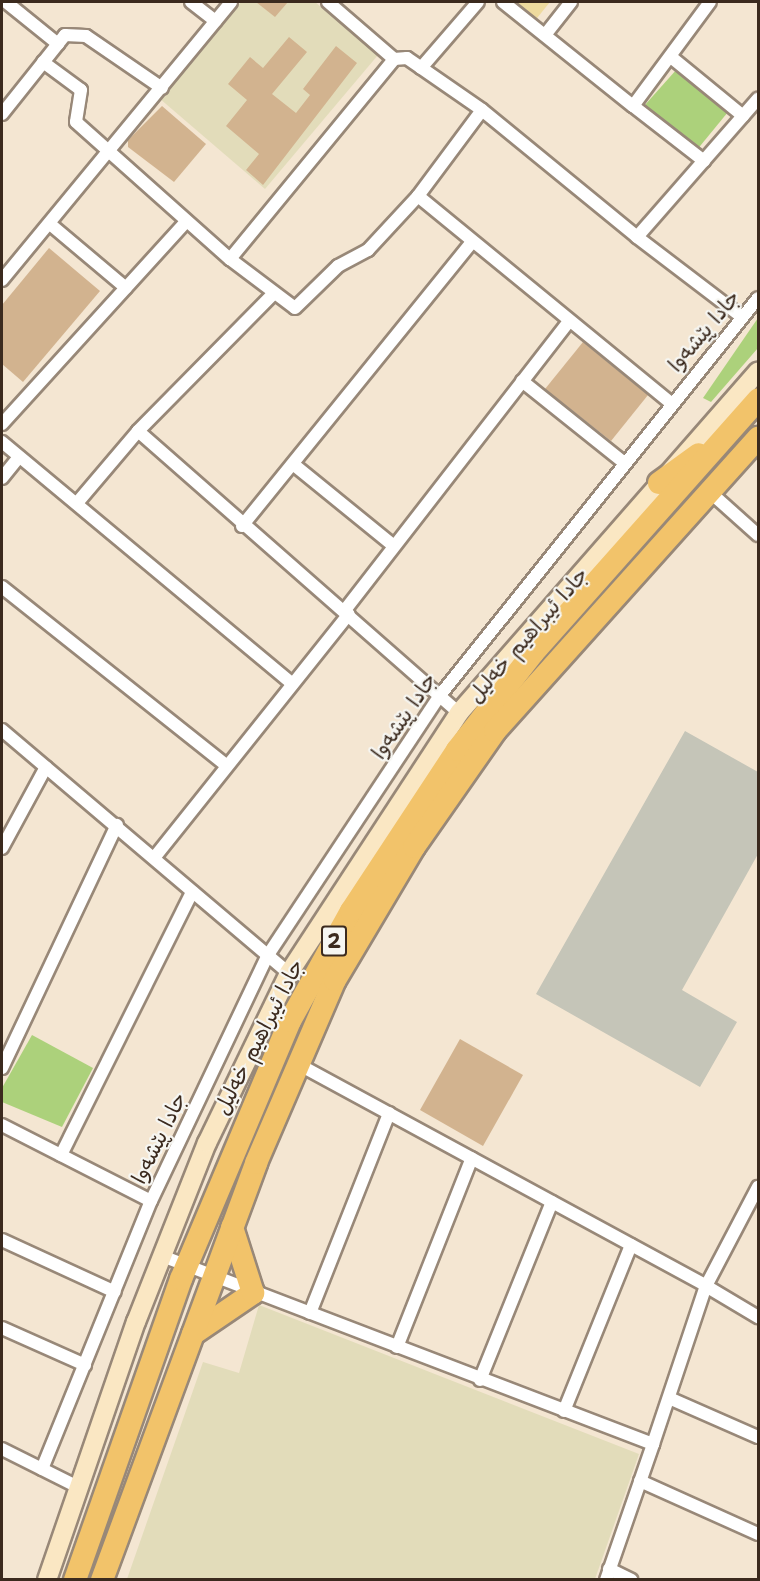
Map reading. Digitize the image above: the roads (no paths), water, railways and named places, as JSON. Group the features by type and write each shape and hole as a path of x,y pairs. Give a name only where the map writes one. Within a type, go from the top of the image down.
{"highway":[{"name":"جادا ئیبراهیم خەلیل","path":"75,1580 187,1266 290,1021 406,823 533,653 759,400"},
{"path":"659,483 738,423"},
{"name":"جادا ئیبراهیم خەلیل","path":"102,1580 232,1227 296,1063 336,980 414,847 495,731 759,438"},
{"path":"192,1335 254,1293 232,1227"}],"main road":[{"name":"جادا ئیبراهیم خەلیل","path":"47,1580 162,1256 207,1143 290,973 459,713 759,372"}],"street":[{"path":"6,2 58,44"},
{"path":"191,2 215,21"},
{"path":"2,280 108,155 231,2"},
{"path":"328,2 394,59 407,58 482,110 637,237 742,317"},
{"path":"421,68 478,2"},
{"path":"503,2 704,161"},
{"path":"544,35 572,2"},
{"path":"633,106 710,2"},
{"path":"2,114 65,35 86,36 162,88"},
{"path":"671,57 743,116"},
{"path":"230,259 394,59"},
{"path":"43,62 81,90 76,122 108,155 272,295 296,308 307,302 338,266 368,250 418,196 482,110"},
{"path":"637,237 759,99"},
{"path":"418,196 470,244 670,402"},
{"path":"2,424 185,223"},
{"path":"50,224 126,288"},
{"path":"242,526 470,244"},
{"path":"77,502 138,431 272,295"},
{"name":"جادا پێشەوا","path":"42,1469 151,1201 268,956 441,694 670,402 759,297"},
{"path":"154,858 292,684 394,546 569,321"},
{"path":"522,381 623,462"},
{"path":"138,431 242,526 347,612 441,694 459,713"},
{"path":"2,442 77,502 292,684"},
{"path":"2,478 19,457"},
{"path":"293,464 394,546"},
{"path":"711,493 759,535"},
{"path":"2,587 226,765"},
{"path":"2,730 290,973"},
{"path":"2,848 46,767"},
{"path":"2,1068 117,825"},
{"path":"61,1155 192,892"},
{"path":"296,1063 759,1317"},
{"path":"310,1313 389,1113"},
{"path":"2,1125 151,1201"},
{"path":"397,1347 472,1158"},
{"path":"632,1580 607,1574 706,1286 759,1187"},
{"path":"480,1380 552,1202"},
{"path":"2,1240 115,1292"},
{"path":"564,1411 631,1245"},
{"path":"162,1256 480,1380 653,1444"},
{"path":"2,1328 85,1365"},
{"path":"669,1398 759,1437"},
{"path":"2,1449 80,1488"},
{"path":"640,1481 759,1534"}]}
